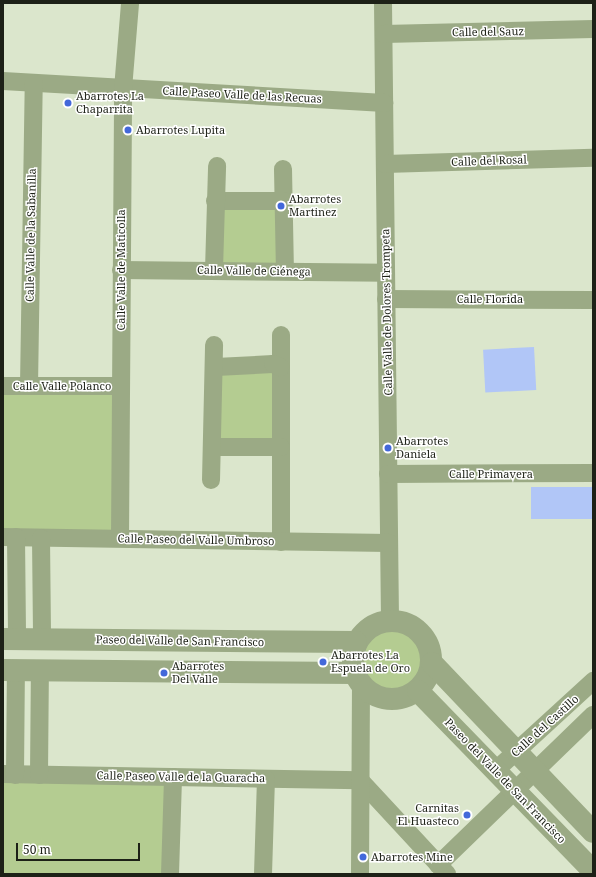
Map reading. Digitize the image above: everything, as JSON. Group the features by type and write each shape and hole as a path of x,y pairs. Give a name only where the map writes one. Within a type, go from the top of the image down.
{"street":[{"name":"Calle Valle de Maticolla","path":"120,538 123,88 130,3"},
{"name":"Calle Valle de Dolores Trompeta","path":"384,3 390,622"},
{"name":"Calle del Sauz","path":"384,34 593,29"},
{"name":"Calle Paseo Valle de las Recuas","path":"3,81 384,103"},
{"name":"Calle Valle de la Sabanilla","path":"28,386 34,83"},
{"name":"Calle del Rosal","path":"385,164 593,158"},
{"path":"214,270 217,166"},
{"path":"283,169 285,271"},
{"path":"215,201 284,201"},
{"name":"Calle Valle de Ciénega","path":"122,270 386,272"},
{"name":"Calle Florida","path":"386,299 593,300"},
{"path":"281,335 281,542"},
{"path":"211,480 216,367 214,345"},
{"path":"216,367 273,364 280,367"},
{"name":"Calle Valle Polanco","path":"3,386 121,386"},
{"path":"213,447 281,446"},
{"name":"Calle Primavera","path":"388,474 593,473"},
{"path":"9,537 10,639"},
{"name":"Calle Paseo del Valle Umbroso","path":"9,537 389,543"},
{"path":"41,538 42,640"},
{"path":"9,775 9,670 358,680 374,696 389,700 404,698 418,691 427,678 432,663 430,648 422,634 410,625 390,622 366,630 356,642 352,657 358,680 360,874"},
{"name":"Paseo del Valle de San Francisco","path":"10,639 356,642"},
{"path":"432,663 534,772 593,832"},
{"path":"39,775 40,670"},
{"name":"Calle del Castillo","path":"496,770 591,688"},
{"name":"Paseo del Valle de San Francisco","path":"418,691 593,871"},
{"path":"360,780 443,870 515,791 593,715"},
{"name":"Calle Paseo Valle de la Guaracha","path":"9,775 360,780"},
{"path":"170,874 173,777"},
{"path":"263,874 266,779"}],"green space":[{"path":"217,202 283,202 283,270 217,270"},
{"path":"216,367 280,367 280,447 216,447"},
{"path":"3,386 121,386 121,537 3,537"},
{"path":"392,627 404,629 415,636 422,647 424,659 422,671 415,682 404,689 392,691 380,689 369,682 362,671 360,659 362,647 369,636 380,629"},
{"path":"3,774 173,777 171,874 3,874"}],"building":[{"path":"534,347 536,390 485,393 483,350"},
{"path":"531,487 593,487 593,519 531,519"}],"place":[{"name":"Abarrotes La Chaparrita","path":"68,103"},
{"name":"Abarrotes Lupita","path":"128,130"},
{"name":"Abarrotes Martinez","path":"281,206"},
{"name":"Abarrotes Daniela","path":"388,448"},
{"name":"Abarrotes La Espuela de Oro","path":"323,662"},
{"name":"Abarrotes Del Valle","path":"164,673"},
{"name":"Carnitas El Huasteco","path":"467,815"},
{"name":"Abarrotes Mine","path":"363,857"}]}
